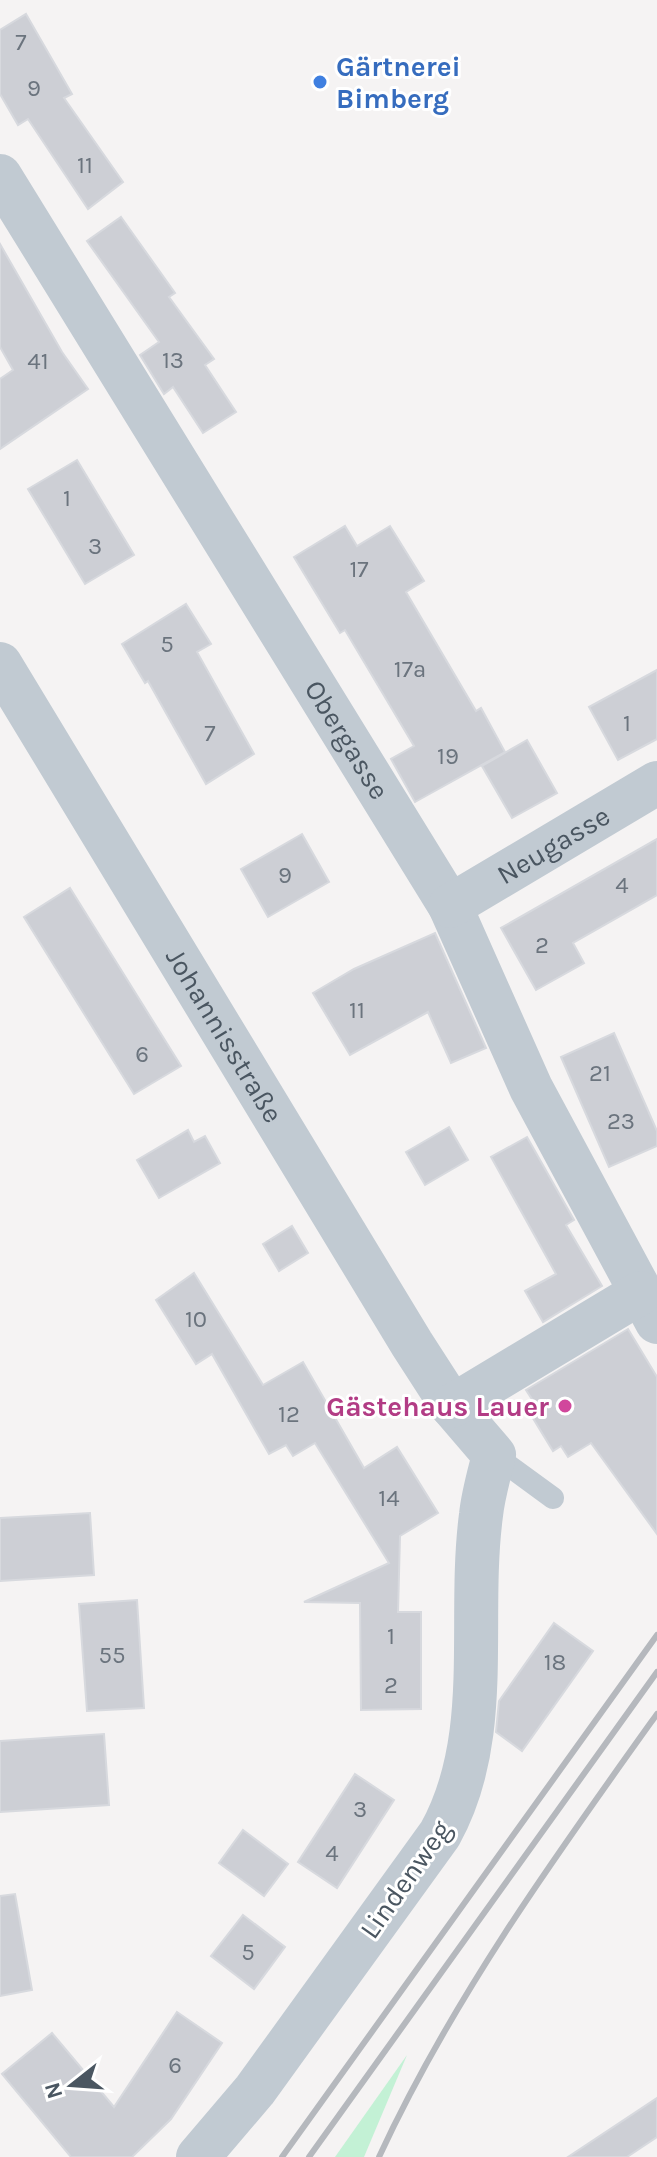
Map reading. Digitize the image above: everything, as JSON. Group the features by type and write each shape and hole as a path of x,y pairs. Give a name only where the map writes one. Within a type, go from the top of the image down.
{"street":[{"name":"Obergasse","path":"0,176 450,906 531,1088 648,1308"},
{"name":"Johannisstraße","path":"0,664 395,1317 452,1406 494,1455"},
{"name":"Neugasse","path":"450,906 657,783"},
{"path":"452,1406 648,1308"},
{"name":"Lindenweg","path":"198,2157 255,2090 440,1834 452,1812 467,1763 473,1722 481,1516 494,1455"}],"lane":[{"name":"Johannisstraße","path":"494,1455 553,1498"}],"green space":[{"path":"407,2055 364,2157 335,2157"}],"building":[{"path":"26,14 72,94 64,98 123,182 88,209 28,119 18,125 0,94 0,30"},
{"path":"121,217 175,293 169,297 214,359 205,365 236,412 203,433 173,387 164,394 140,355 159,342 87,241"},
{"path":"0,244 62,352 88,389 0,449 0,379 13,370 0,347"},
{"path":"77,460 134,555 85,584 28,489"},
{"path":"345,526 357,546 390,526 424,581 406,592 476,711 481,708 505,752 415,802 391,759 414,746 345,630 340,633 294,557"},
{"path":"186,604 211,644 197,652 254,754 206,784 148,681 145,683 122,644"},
{"path":"657,670 657,739 618,760 589,707"},
{"path":"527,740 557,793 512,818 482,766"},
{"path":"302,834 329,882 268,917 241,869"},
{"path":"657,839 657,895 573,943 584,963 536,990 501,928"},
{"path":"70,888 181,1066 134,1094 24,917"},
{"path":"435,933 486,1048 451,1063 428,1012 350,1055 313,993 354,969"},
{"path":"614,1033 657,1131 657,1146 609,1167 561,1057"},
{"path":"449,1127 468,1160 425,1185 406,1152"},
{"path":"188,1130 194,1142 205,1136 220,1163 159,1198 137,1160"},
{"path":"527,1137 574,1220 566,1225 602,1286 543,1322 525,1291 556,1274 491,1157"},
{"path":"292,1226 308,1253 279,1271 263,1244"},
{"path":"194,1273 263,1385 303,1362 364,1468 397,1447 438,1513 400,1536 398,1612 421,1612 421,1709 361,1710 360,1603 304,1602 389,1563 315,1443 293,1456 286,1445 269,1454 212,1354 196,1364 156,1300"},
{"path":"628,1329 657,1377 657,1534 591,1443 568,1457 561,1446 553,1451 531,1415 539,1410 526,1390"},
{"path":"90,1513 94,1575 0,1581 0,1518"},
{"path":"137,1600 144,1708 87,1711 79,1604"},
{"path":"554,1623 593,1651 522,1751 496,1732 499,1701"},
{"path":"104,1734 109,1805 0,1812 0,1741"},
{"path":"355,1774 394,1800 337,1888 298,1862"},
{"path":"243,1830 288,1864 264,1896 219,1863"},
{"path":"15,1894 32,1990 0,1996 0,1896"},
{"path":"243,1915 285,1947 254,1989 211,1956"},
{"path":"177,2012 222,2043 171,2119 132,2157 71,2157 2,2074 52,2033 114,2107"},
{"path":"657,2098 657,2137 627,2157 568,2157"}],"railway":[{"path":"282,2157 657,1635"},
{"path":"309,2157 657,1672"},
{"path":"379,2157 408,2098 472,1985 544,1874 657,1714"}],"place":[{"name":"Gärtnerei Bimberg","path":"320,82"},
{"name":"Gästehaus Lauer","path":"565,1406"}]}
